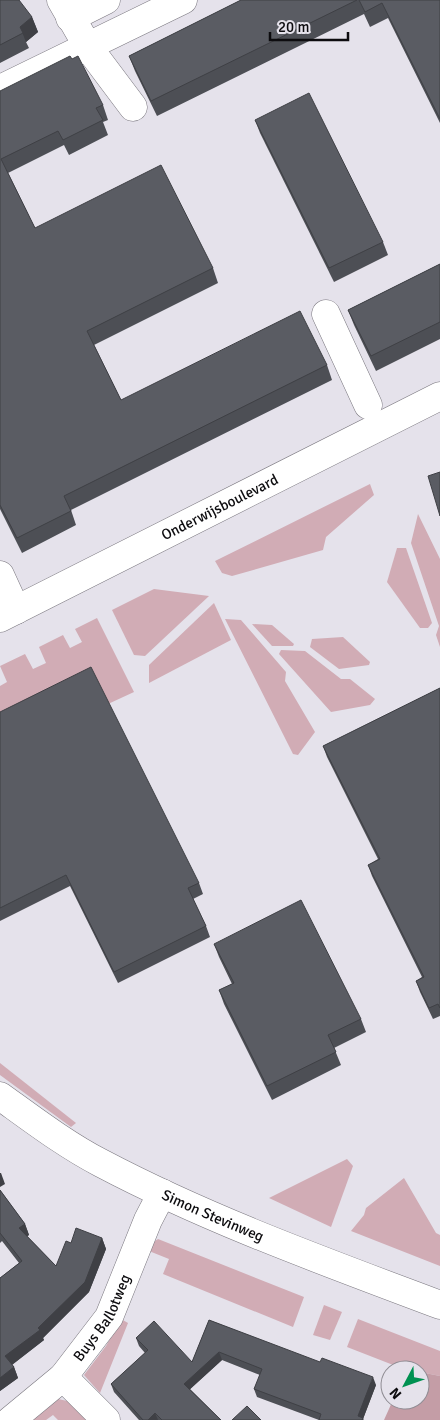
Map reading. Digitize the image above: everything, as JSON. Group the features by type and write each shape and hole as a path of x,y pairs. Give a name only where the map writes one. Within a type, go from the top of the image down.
{"street":[{"path":"106,0 66,9 88,47 132,107"},
{"path":"0,89 183,0"},
{"path":"326,314 368,405"},
{"name":"Onderwijsboulevard","path":"8,614 440,396"},
{"path":"0,575 8,614"},
{"name":"Simon Stevinweg","path":"0,1096 99,1162 162,1194 327,1262 440,1305"},
{"name":"Buys Ballotweg","path":"11,1420 63,1377 109,1316 148,1220 162,1194"},
{"path":"63,1377 106,1420"}],"shaded area":[{"path":"370,484 374,495 326,537 323,550 232,576 222,573 215,561"},
{"path":"418,514 440,559 440,647 436,635 439,626 411,543"},
{"path":"397,548 406,548 432,623 428,628 420,628 387,582"},
{"path":"154,589 209,596 145,656 134,655 112,610"},
{"path":"214,603 231,640 149,683 149,665"},
{"path":"97,618 134,692 108,704 0,725 0,686 7,682 0,666 25,654 33,669 46,663 39,647 63,635 70,648 82,642 75,629"},
{"path":"225,619 241,620 286,672 285,681 315,732 298,755 293,754"},
{"path":"252,624 272,625 294,644 293,646 272,646"},
{"path":"343,637 370,662 369,665 339,669 310,647 312,639"},
{"path":"281,650 305,651 341,679 350,679 375,699 370,705 331,712 279,654"},
{"path":"0,1063 76,1123 71,1127 0,1075"},
{"path":"347,1159 353,1166 331,1227 269,1198"},
{"path":"404,1178 436,1233 440,1235 440,1266 351,1231 364,1215 366,1208"},
{"path":"158,1239 304,1297 293,1327 163,1274 169,1259 149,1251 152,1243"},
{"path":"324,1305 342,1312 330,1340 313,1335"},
{"path":"121,1319 128,1323 100,1393 84,1375 106,1346"},
{"path":"358,1319 440,1351 440,1376 430,1374 430,1360 380,1360 347,1347"},
{"path":"430,1374 440,1376 440,1420 384,1420 388,1410 430,1410"},
{"path":"58,1399 72,1402 90,1420 58,1420 53,1415 46,1420 28,1420 50,1402"}],"building":[{"path":"0,0 19,0 32,17 20,27 23,33 0,45"},
{"path":"241,0 357,0 151,101 129,56"},
{"path":"359,0 440,0 440,119 382,3 365,12"},
{"path":"70,56 72,59 78,56 103,105 96,108 103,120 63,140 58,131 1,159 35,228 161,165 213,268 87,331 121,400 300,311 327,365 64,496 71,511 17,538 0,505 0,91"},
{"path":"309,93 383,242 329,268 255,120"},
{"path":"440,264 440,322 371,356 348,310"},
{"path":"440,472 440,516 428,476"},
{"path":"91,667 199,883 188,888 206,926 114,972 66,875 0,908 0,712"},
{"path":"440,688 440,1008 438,1004 429,1008 416,981 424,977 368,865 380,859 323,746"},
{"path":"301,900 361,1019 328,1035 336,1052 267,1086 219,990 234,983 214,944"},
{"path":"0,1190 25,1224 19,1228 56,1266 66,1241 71,1243 76,1228 102,1238 85,1282 38,1328 40,1330 5,1356 14,1367 0,1378 0,1278 22,1261 0,1233"},
{"path":"209,1320 320,1362 322,1358 373,1377 358,1416 363,1418 362,1420 319,1420 321,1414 254,1389 262,1369 219,1352 184,1384 221,1420 162,1420 155,1413 148,1420 143,1420 111,1384 148,1350 136,1338 154,1321 192,1362"},
{"path":"247,1406 261,1420 232,1420"}]}
